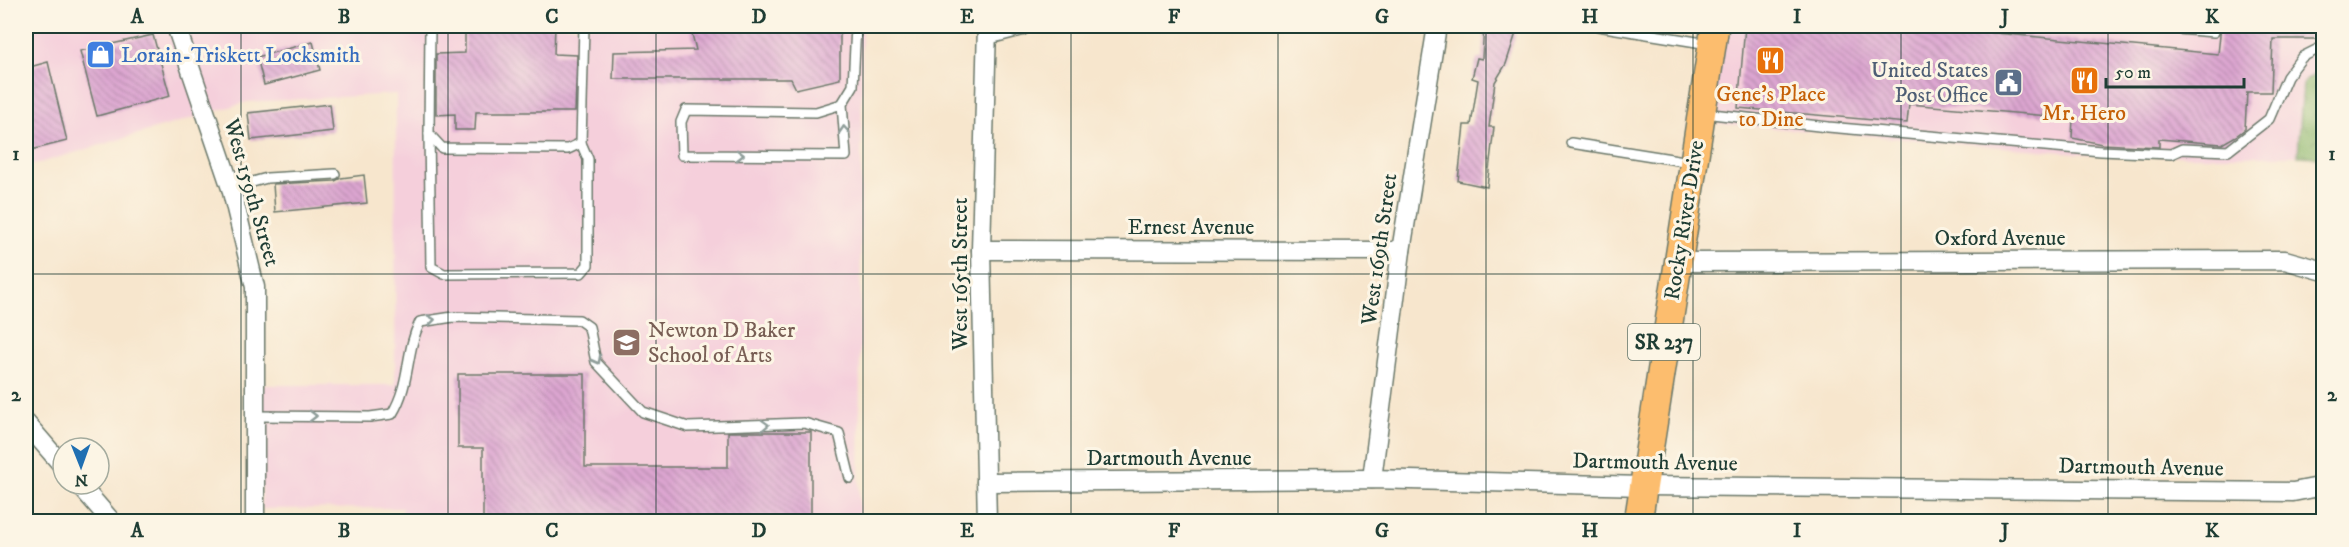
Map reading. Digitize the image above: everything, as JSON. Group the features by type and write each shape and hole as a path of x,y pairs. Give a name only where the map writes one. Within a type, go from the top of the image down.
{"main road":[{"name":"Rocky River Drive","path":"1638,522 1676,262 1713,35"}],"street":[{"name":"West 159th Street","path":"176,26 231,189 255,287 255,522"},
{"path":"987,30 1023,26"},
{"name":"West 169th Street","path":"1372,479 1401,251 1437,26"},
{"name":"West 165th Street","path":"987,30 981,250 987,522"},
{"name":"Ernest Avenue","path":"981,250 1401,251"},
{"name":"Oxford Avenue","path":"1676,262 2285,260 2324,271"},
{"path":"26,423 51,452"},
{"name":"Dartmouth Avenue","path":"986,482 1372,479 1643,486 2293,492 2324,486"},
{"path":"89,496 112,522"}],"lane":[{"path":"430,26 431,267 444,274 581,273 588,266 588,159 581,143 584,26"},
{"path":"842,104 816,112 686,110 681,122 682,155 846,156 842,104 853,86 856,26"},
{"path":"1598,26 1713,35"},
{"path":"2141,26 2214,32 2214,26"},
{"path":"1701,112 1828,128 2101,151 2171,154 2182,149 2228,152 2269,119 2288,77 2302,57 2324,46"},
{"path":"429,134 442,148 568,148 581,143"},
{"path":"1571,143 1693,162"},
{"path":"231,189 267,178 336,174"},
{"path":"255,416 370,417 392,414 402,397 414,334 420,322 453,317 579,320 589,327 596,362 643,412 688,427 804,423 839,433 850,478"}],"shaded area":[{"path":"26,26 862,26 859,521 402,522 402,508 262,509 262,385 395,385 396,94 247,102 26,167"},
{"path":"1715,26 2323,26 2323,68 2303,83 2298,156 2111,156 1699,122"}],"green space":[{"path":"2323,68 2323,157 2298,156 2303,83"}],"building":[{"path":"465,26 555,26 554,54 577,55 575,112 476,112 475,130 455,130 455,114 436,115 436,54 465,53"},
{"path":"690,26 840,26 840,79 796,89 791,79 613,79 614,52 696,50"},
{"path":"1745,26 1921,26 2218,54 2221,26 2324,26 2324,39 2273,39 2271,92 2247,92 2245,129 2236,136 2222,144 2159,139 2159,147 2102,144 2072,138 2073,118 1909,104 1907,123 1738,108"},
{"path":"1484,27 1516,33 1506,64 1495,82 1489,127 1494,127 1487,187 1458,181 1464,125 1471,125 1478,80 1472,78 1477,58 1482,59"},
{"path":"153,35 170,96 97,116 80,51"},
{"path":"313,42 320,70 264,85 257,57"},
{"path":"48,62 67,141 31,150 26,129 26,68"},
{"path":"330,104 333,131 251,140 248,113"},
{"path":"364,175 367,203 275,212 273,184 335,181"},
{"path":"458,374 585,374 585,467 728,467 728,432 811,432 811,522 483,522 483,448 458,448"}],"place":[{"name":"Lorain-Triskett Locksmith","path":"100,54"},
{"name":"Gene's Place to Dine","path":"1771,61"},
{"name":"Mr. Hero","path":"2084,80"},
{"name":"United States Post Office","path":"2009,82"},
{"name":"Newton D Baker School of Arts","path":"627,342"}]}
